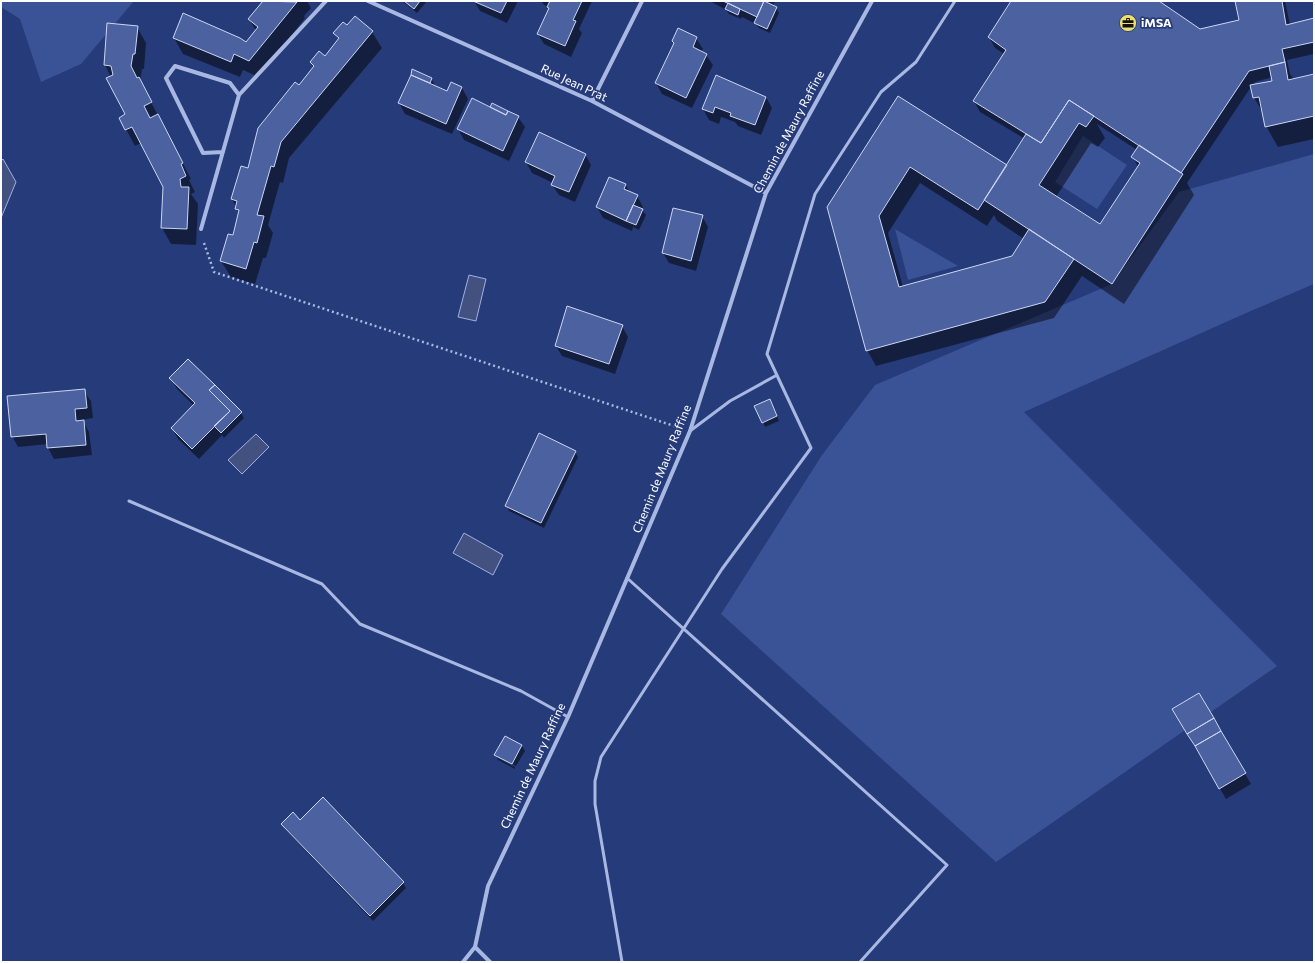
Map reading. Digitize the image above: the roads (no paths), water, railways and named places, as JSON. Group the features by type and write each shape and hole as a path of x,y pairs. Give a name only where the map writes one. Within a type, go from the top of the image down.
{"street":[{"path":"201,229 239,95 326,1"},
{"name":"Rue Jean Prat","path":"368,1 592,101 766,193"},
{"path":"592,101 642,1"},
{"name":"Chemin de Maury Raffine","path":"463,962 475,947 488,886 568,717 690,431 766,193 872,1"},
{"path":"223,152 203,154 166,78 175,66 230,83 239,95"},
{"path":"475,947 490,962"}],"lane":[{"path":"622,962 595,804 595,781 601,757 722,569 811,448 767,354 815,194 881,92 916,62 955,1"},
{"path":"690,431 730,401 777,375"},
{"path":"129,501 322,584 360,624 521,691 568,717"},
{"path":"627,578 947,865 860,962"}],"place":[{"name":"iMSA","path":"1128,23"}]}
